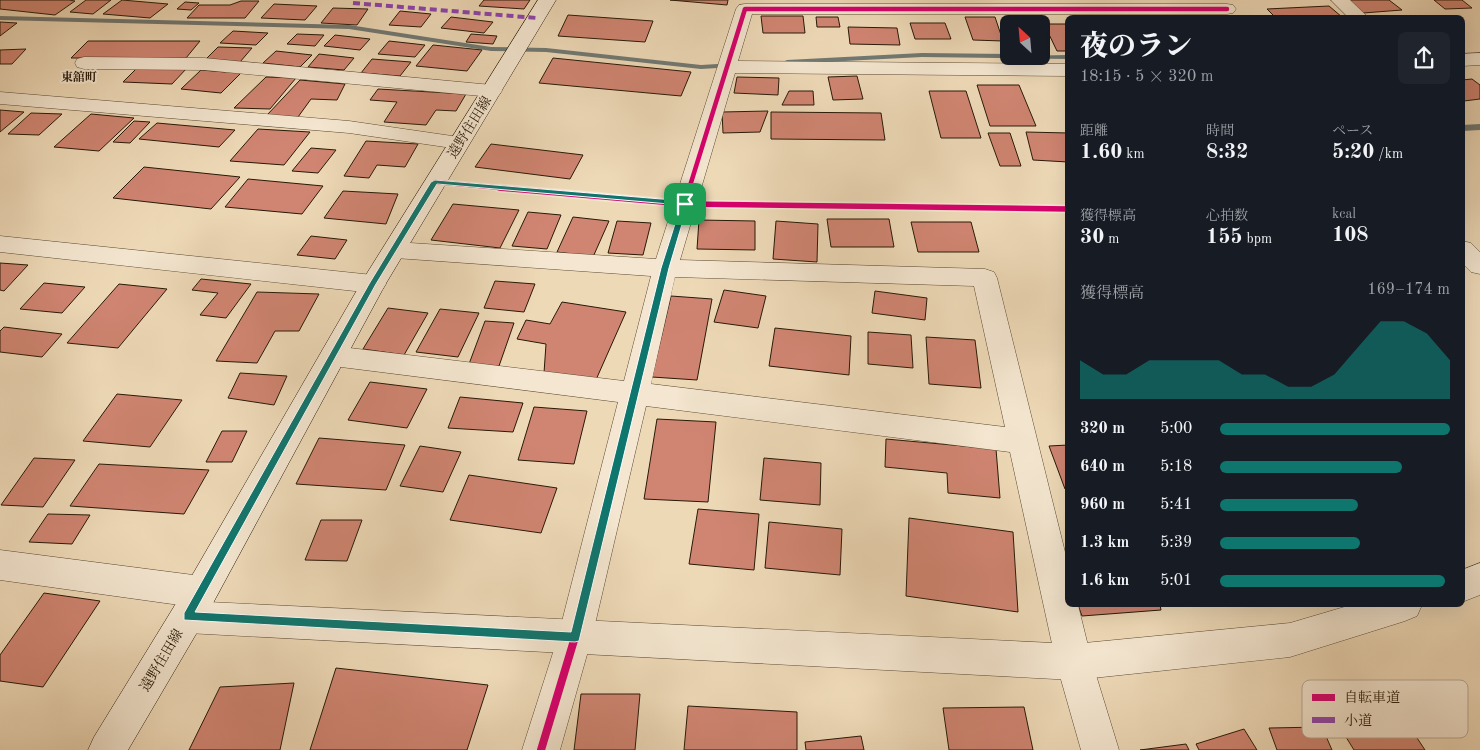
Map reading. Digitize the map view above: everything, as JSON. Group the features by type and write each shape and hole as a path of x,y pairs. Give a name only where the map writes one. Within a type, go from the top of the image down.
{"street":[{"name":"遠野住田線","path":"107,750 194,604 372,284 395,250 547,0"},
{"path":"1340,0 1357,15"},
{"path":"540,750 575,637 665,268 746,4 912,4 1227,9"},
{"path":"1465,60 1480,59"},
{"path":"84,63 204,64 492,91"},
{"path":"728,67 1065,70"},
{"path":"0,98 167,110 349,127 459,143"},
{"path":"0,244 372,284"},
{"path":"395,250 665,268 985,278 1074,662 1100,750"},
{"path":"1465,252 1480,266"},
{"path":"333,356 1022,441"},
{"path":"0,565 194,604 575,637 1074,662 1290,640 1398,607"},
{"path":"1465,586 1480,578"}],"path":[{"path":"435,182 685,204 1065,209"}],"building":[{"path":"0,0 75,1 55,15 0,9"},
{"path":"86,0 111,0 93,14 70,12"},
{"path":"122,0 168,4 150,18 103,14"},
{"path":"484,0 530,0 524,9 479,6"},
{"path":"670,0 728,0 727,5"},
{"path":"1347,0 1389,0 1402,10 1363,13"},
{"path":"1434,0 1462,0 1472,8 1445,9"},
{"path":"241,1 259,1 245,18 187,18 199,5 230,5"},
{"path":"185,2 199,3 191,10 177,9"},
{"path":"274,4 317,6 305,20 261,18"},
{"path":"1329,6 1340,15 1273,15 1267,9"},
{"path":"333,8 368,9 357,25 321,23"},
{"path":"400,11 431,14 421,27 389,25"},
{"path":"568,15 653,21 645,42 558,36"},
{"path":"761,16 803,16 805,33 763,33"},
{"path":"451,17 493,22 484,33 441,28"},
{"path":"816,17 838,17 840,27 817,27"},
{"path":"965,17 995,17 1000,32 1000,41 973,40"},
{"path":"0,22 17,23 0,36"},
{"path":"910,23 945,23 951,39 915,39"},
{"path":"1050,24 1065,24 1065,51 1057,51 1050,36"},
{"path":"848,27 897,28 900,45 850,44"},
{"path":"233,31 268,33 256,45 220,43"},
{"path":"297,34 324,35 315,46 287,44"},
{"path":"471,34 497,36 493,44 466,42"},
{"path":"335,35 370,39 360,50 324,46"},
{"path":"88,41 200,41 186,58 71,58"},
{"path":"389,41 425,45 415,57 378,54"},
{"path":"433,45 482,50 467,71 416,66"},
{"path":"218,47 252,48 240,62 205,60"},
{"path":"26,49 12,64 0,64 0,50"},
{"path":"276,51 312,55 300,67 263,63"},
{"path":"319,54 354,58 344,70 308,67"},
{"path":"553,58 691,72 681,96 539,83"},
{"path":"372,59 411,62 400,76 361,73"},
{"path":"139,66 187,68 172,84 123,82"},
{"path":"201,70 243,71 221,93 181,89"},
{"path":"857,76 863,99 833,100 828,77"},
{"path":"266,77 296,78 270,109 234,108"},
{"path":"737,77 779,78 778,95 734,93"},
{"path":"1472,79 1480,85 1480,99 1465,101 1465,80"},
{"path":"300,80 345,84 337,100 311,99 298,117 267,115"},
{"path":"977,85 1019,85 1036,126 990,126"},
{"path":"378,89 466,94 456,111 436,110 426,125 384,122 397,102 370,100"},
{"path":"789,91 813,91 814,105 782,105"},
{"path":"929,91 966,91 981,138 941,138"},
{"path":"0,110 24,112 0,132"},
{"path":"768,111 760,132 723,133 722,112"},
{"path":"771,112 881,113 885,140 771,139"},
{"path":"31,113 62,114 39,135 8,134"},
{"path":"91,114 134,118 99,151 54,147"},
{"path":"134,121 150,122 130,143 113,142"},
{"path":"157,123 235,130 219,147 139,139"},
{"path":"258,129 310,132 284,165 230,161"},
{"path":"1026,132 1065,133 1065,162 1033,160"},
{"path":"988,133 1010,133 1021,166 1000,166"},
{"path":"366,141 418,144 405,167 377,165 369,178 344,176"},
{"path":"491,144 583,155 570,179 475,167"},
{"path":"311,148 336,150 318,173 292,171"},
{"path":"144,167 240,177 211,209 113,198"},
{"path":"248,179 323,186 302,214 225,207"},
{"path":"343,191 398,194 386,224 324,218"},
{"path":"453,204 519,210 500,248 431,240"},
{"path":"528,212 561,215 547,249 512,246"},
{"path":"573,217 609,221 593,257 557,252"},
{"path":"827,219 889,219 894,247 831,247"},
{"path":"699,220 755,221 755,250 697,249"},
{"path":"617,221 651,223 643,255 608,253"},
{"path":"776,221 818,224 817,262 773,259"},
{"path":"911,222 971,222 979,252 918,252"},
{"path":"311,236 347,240 335,259 297,255"},
{"path":"0,263 28,265 4,291 0,290"},
{"path":"201,279 251,284 226,318 200,315 218,293 192,290"},
{"path":"495,281 535,284 524,312 484,308"},
{"path":"44,283 85,287 62,313 20,309"},
{"path":"119,284 167,289 118,348 67,343"},
{"path":"724,290 766,296 758,328 714,322"},
{"path":"875,291 927,298 925,320 872,313"},
{"path":"257,292 319,294 299,331 275,331 257,363 216,361"},
{"path":"671,296 712,299 697,380 652,377"},
{"path":"562,302 626,312 595,382 544,373 546,344 517,339 526,320 550,324"},
{"path":"388,308 428,313 404,355 363,349"},
{"path":"440,309 479,313 458,357 416,352"},
{"path":"485,321 514,323 499,366 469,364"},
{"path":"4,327 62,334 42,357 0,352 0,331"},
{"path":"775,328 851,336 849,375 769,366"},
{"path":"868,332 911,335 913,368 868,364"},
{"path":"926,337 975,340 981,388 929,384"},
{"path":"240,373 287,376 274,405 228,398"},
{"path":"370,382 427,389 407,428 348,420"},
{"path":"117,394 182,400 150,447 83,441"},
{"path":"460,397 523,403 513,432 448,428"},
{"path":"534,407 587,411 574,464 518,460"},
{"path":"657,419 716,422 708,502 644,499"},
{"path":"222,431 247,431 232,462 206,462"},
{"path":"319,438 405,445 386,490 296,484"},
{"path":"886,439 996,449 1000,498 948,493 947,473 885,467"},
{"path":"1065,445 1065,489 1049,446"},
{"path":"420,446 461,452 443,492 400,486"},
{"path":"34,458 75,460 43,507 1,505"},
{"path":"764,458 821,463 820,505 760,500"},
{"path":"99,464 209,470 184,514 70,506"},
{"path":"469,475 557,488 541,533 450,520"},
{"path":"698,509 759,514 754,570 689,564"},
{"path":"48,514 90,515 72,544 29,542"},
{"path":"909,518 1013,532 1018,612 906,596"},
{"path":"321,520 362,520 347,561 305,560"},
{"path":"769,522 842,529 840,575 765,568"},
{"path":"44,593 100,601 43,687 0,681 0,655"},
{"path":"1079,607 1160,607 1161,610 1082,616"},
{"path":"336,668 488,685 467,750 310,750"},
{"path":"294,683 280,750 189,750 220,687"},
{"path":"581,694 640,694 635,750 574,750"},
{"path":"688,706 797,712 797,750 684,750"},
{"path":"1024,707 1033,750 949,750 943,708"},
{"path":"1302,727 1302,738 1327,738 1332,750 1277,750 1269,728"},
{"path":"1244,729 1257,750 1199,750 1196,744"},
{"path":"861,736 864,750 806,750 805,742"},
{"path":"1347,738 1417,738 1425,750 1354,750"},
{"path":"1186,744 1189,750 1140,750"}],"waterway":[{"path":"0,18 349,27 491,49 546,50 701,67 734,65"},
{"path":"787,62 922,55 1065,57"},
{"path":"1465,128 1480,127"}],"marked path":[{"path":"353,3 537,18"}],"cycle path":[{"path":"541,750 575,637 665,268 745,9 1227,9"},
{"path":"435,182 685,204 1065,209"}],"district":[{"name":"東舘町","path":"79,77"}],"route":[{"path":"435,182 685,204 665,268 575,637 187,616 372,284 395,250 435,182"}]}
